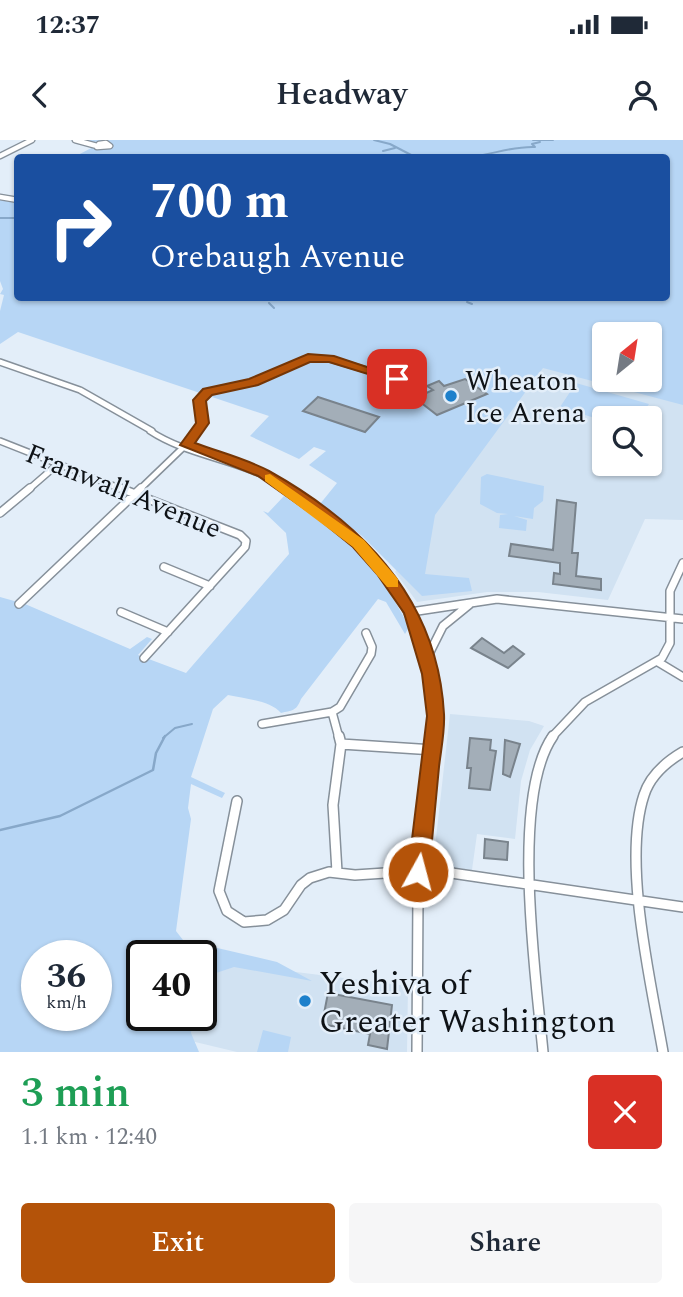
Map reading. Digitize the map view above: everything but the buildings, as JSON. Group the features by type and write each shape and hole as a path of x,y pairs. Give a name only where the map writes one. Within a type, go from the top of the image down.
{"street":[{"path":"0,156 32,140"},
{"path":"75,140 106,148 116,140"},
{"path":"19,604 187,445 203,423 199,400 208,392 253,382 308,358 330,359 410,383"},
{"path":"0,362 80,390 164,439 263,473 359,543 383,570 411,612 427,659 436,716 418,872 417,1052"},
{"name":"Franwall Avenue","path":"0,441 133,496 240,536 246,541 245,547 210,586"},
{"path":"0,513 58,464"},
{"path":"542,1052 530,884 532,789 538,762 551,738 585,702 658,662 670,643 670,591 683,563"},
{"path":"144,658 210,586 164,567"},
{"path":"411,612 474,602 526,600 683,619"},
{"path":"427,659 435,635 442,624 474,602"},
{"path":"121,612 168,632"},
{"path":"262,724 332,712 346,701 371,654 372,647 366,634"},
{"path":"658,662 683,677"},
{"path":"332,712 341,744 333,805 337,872"},
{"path":"341,744 434,750"},
{"path":"663,1052 641,900 638,844 644,796 661,768 683,752"},
{"path":"237,801 219,891 227,911 244,922 267,920 284,910 310,877 337,872 355,875 431,870 683,907"}],"shaded area":[{"path":"87,140 683,140 683,405 634,392 662,392 662,322 592,322 592,381 543,368 435,515 425,574 469,578 472,591 422,596 362,536 320,504 337,483 309,465 326,451 314,447 299,459 250,436 269,416 18,332 0,344 0,311 4,295 0,294 3,289 0,281 0,200 14,202 14,301 670,301 670,154 80,154 99,144"},
{"path":"535,365 592,380 592,392 637,392 683,404 683,520 645,519 608,600 538,592 487,592 417,602 395,572"},
{"path":"576,383 592,388 592,392 607,392 649,404 592,406 592,417 560,407"},
{"path":"487,474 544,486 543,501 534,508 533,519 514,516 527,520 526,531 499,528 500,515 508,514 497,513 480,504 481,477"},
{"path":"284,496 342,538 383,583 409,627 405,634 386,602 378,599 291,711 281,713 264,703 228,695 213,709 191,777 225,793 222,798 191,784 188,808 191,819 176,931 183,940 126,940 126,1031 191,1031 199,1052 0,1052 0,597 25,604 130,649 147,637 152,639 138,655 186,673 289,554 286,533 263,511 268,513"},
{"path":"450,714 529,721 544,726 530,750 521,781 515,839 477,834 472,870 433,865"},
{"path":"217,948 277,962 312,981 234,967 217,973"},
{"name":"Yeshiva of Greater Washington","path":"217,962 408,986 407,1052 237,1052 166,1035 162,1052 0,1052 0,1041 65,1031 112,1031 112,1024 126,1022 126,1031 217,1031"},
{"path":"263,1030 291,1037 288,1052 257,1052"}],"waterway":[{"path":"374,140 390,144 409,154"},
{"path":"533,140 553,140"},
{"path":"486,154 535,147 532,144 540,142"},
{"path":"383,151 395,148"},
{"path":"0,218 14,218"},
{"path":"467,302 472,304"},
{"path":"269,303 274,308"},
{"path":"165,737 175,728 192,724"},
{"path":"0,830 60,816 153,770 156,753 165,737"}],"slow traffic":[{"path":"270,478 359,543 392,583"}],"place":[{"name":"Wheaton Ice Arena","path":"451,396"},
{"name":"Yeshiva of Greater Washington","path":"305,1001"}],"route":[{"path":"397,379 330,359 308,358 268,377 208,392 199,400 203,423 187,445 263,473 339,526 359,543 383,570 411,612 422,637 431,674 436,716 418,872"}]}
